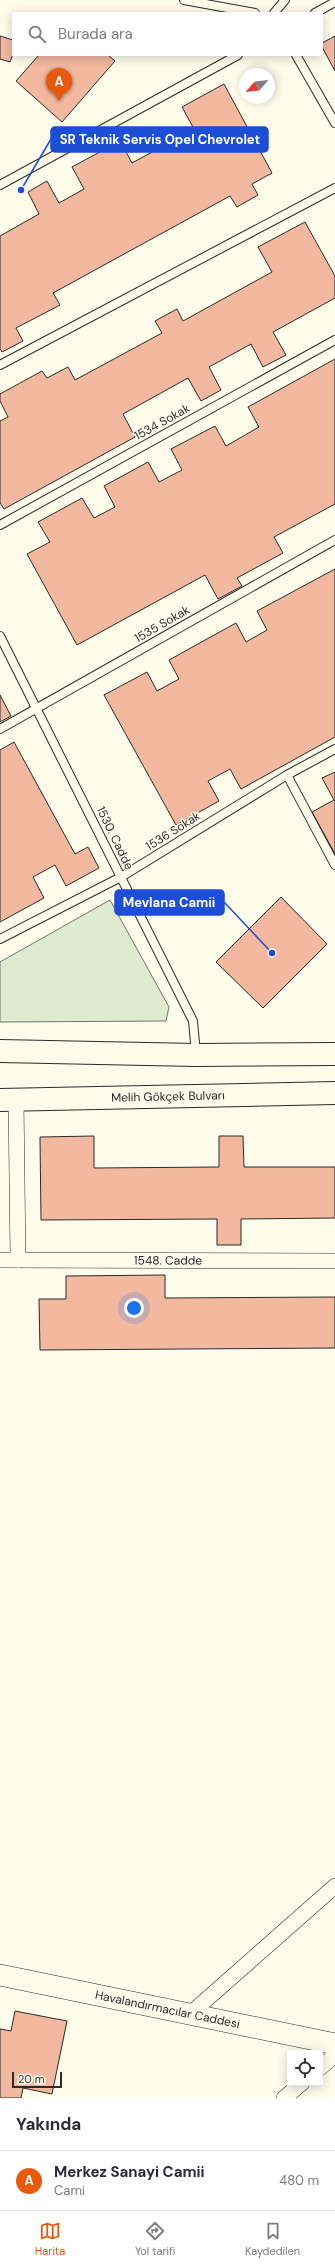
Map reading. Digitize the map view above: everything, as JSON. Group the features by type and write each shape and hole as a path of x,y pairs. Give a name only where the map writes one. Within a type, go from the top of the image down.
{"main road":[{"path":"0,1051 196,1055 335,1054"},
{"name":"Melih Gökçek Bulvarı","path":"8,1100 335,1093"}],"street":[{"path":"8,1100 18,1260"},
{"name":"1548. Cadde","path":"0,1260 335,1261"},
{"path":"190,2014 335,1886"},
{"name":"Havalandırmacılar Caddesi","path":"0,1975 335,2044"},
{"path":"323,2065 335,2055"},
{"path":"284,2098 298,2086"}],"lane":[{"path":"188,0 250,12"},
{"path":"275,12 285,0"},
{"path":"317,12 335,2"},
{"path":"0,185 236,56"},
{"path":"297,56 335,123"},
{"path":"0,365 335,188"},
{"name":"1534 Sokak","path":"0,525 335,340"},
{"name":"1535 Sokak","path":"0,729 335,540"},
{"name":"1530. Cadde","path":"0,636 193,1022 196,1055"},
{"name":"1536 Sokak","path":"0,939 121,877 287,776 335,750"},
{"path":"287,776 335,865"}],"green space":[{"path":"110,900 169,1007 166,1021 0,1022 0,962"}],"building":[{"path":"0,36 12,40 12,56 10,62 0,59"},
{"path":"335,36 335,71 323,49 323,42"},
{"path":"38,56 109,56 115,61 62,122 16,81"},
{"path":"224,84 272,173 252,184 258,195 237,207 230,196 53,293 60,305 16,328 23,341 2,352 0,349 0,236 39,214 28,192 47,181 59,203 84,189 72,167 120,141 132,163 194,129 182,107"},
{"path":"305,222 335,276 335,298 273,332 286,355 263,367 251,344 209,367 221,390 201,401 188,378 123,414 135,437 4,509 0,503 0,421 8,417 0,401 0,394 42,371 47,378 68,367 75,380 162,333 155,321 177,309 183,321 272,272 258,247"},
{"path":"335,359 335,504 274,537 283,553 237,578 242,586 218,599 205,575 77,645 27,554 50,542 38,522 82,498 94,518 115,507 104,486 148,462 159,482 182,470 171,449 215,426 226,446 259,427 248,407"},
{"path":"335,569 335,737 241,789 230,769 208,781 219,801 176,825 104,695 147,672 157,691 179,679 169,660 236,623 246,642 267,630 257,611"},
{"path":"0,695 11,716 0,722"},
{"path":"14,742 75,854 88,847 99,868 66,886 55,865 33,877 44,898 0,922 0,750"},
{"path":"335,772 335,854 312,812 334,800 322,778"},
{"path":"281,897 327,944 263,1008 216,962"},
{"path":"94,1136 94,1168 219,1167 219,1136 243,1136 244,1167 335,1167 335,1218 241,1219 241,1245 217,1245 217,1219 41,1220 40,1137"},
{"path":"165,1275 165,1298 335,1297 335,1348 40,1350 39,1299 66,1299 66,1276"},
{"path":"15,2011 67,2021 52,2094 23,2088 21,2098 0,2098 0,2029 11,2031"}],"place":[{"name":"Merkez Sanayi Camii","path":"59,101"},
{"name":"SR Teknik Servis Opel Chevrolet","path":"21,190"},
{"name":"Mevlana Camii","path":"272,953"}]}
